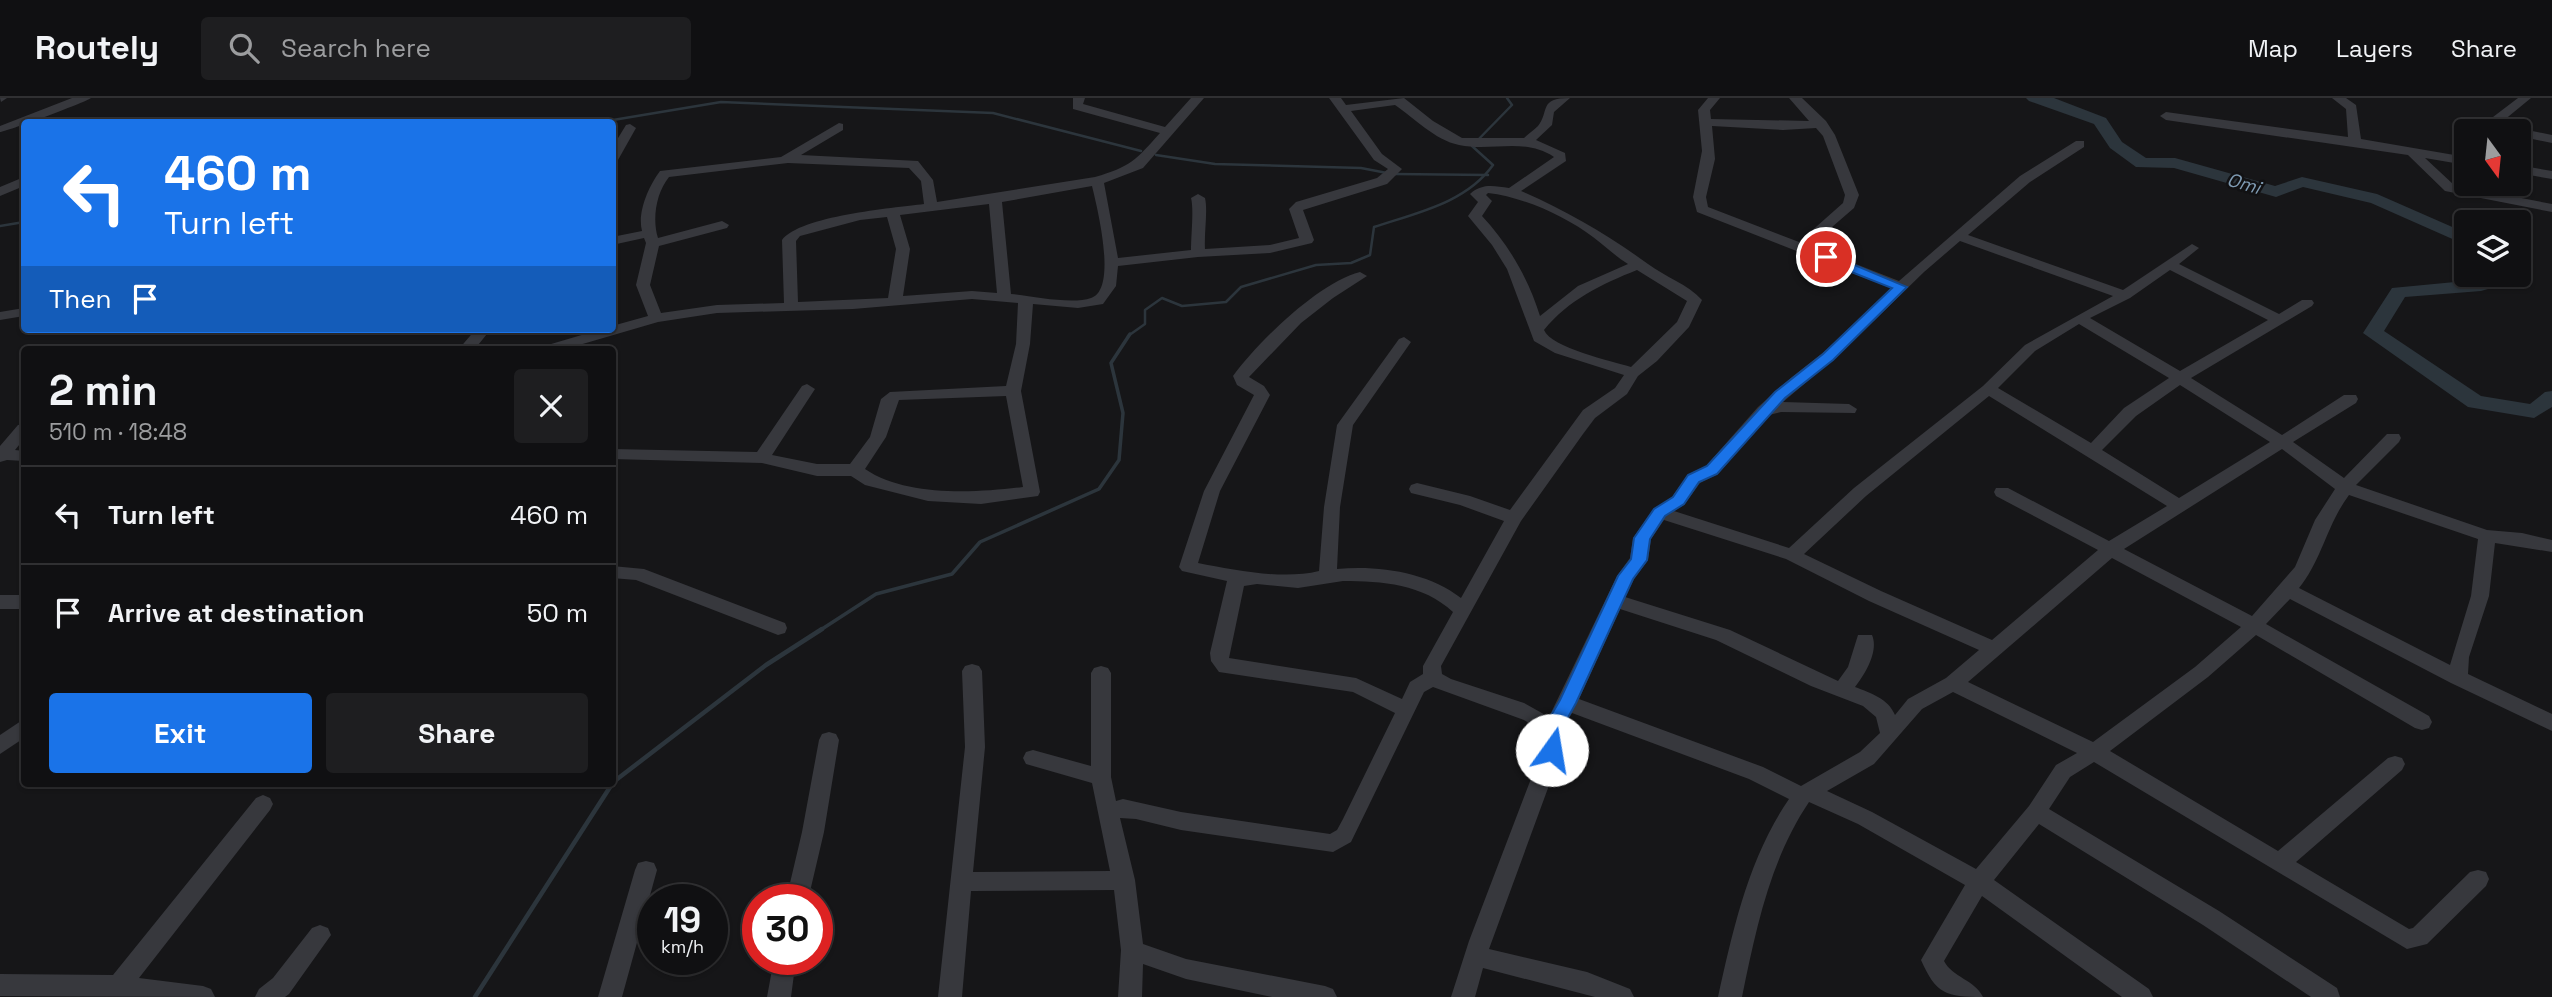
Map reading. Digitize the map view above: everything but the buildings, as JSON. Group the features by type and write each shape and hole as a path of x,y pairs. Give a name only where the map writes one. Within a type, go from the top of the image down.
{"street":[{"path":"26,119 85,98"},
{"path":"1079,98 1077,106 1166,131"},
{"path":"790,306 789,240 795,233 859,216 995,199 1097,181 1124,173 1138,165 1166,131 1192,108 1198,98"},
{"path":"1529,141 1546,125 1548,111 1564,98"},
{"path":"1714,98 1704,110 1710,136 1705,178 1699,195 1702,209 1900,287"},
{"path":"1795,98 1822,124 1829,135 1852,195 1849,205 1801,247"},
{"path":"2338,98 2352,108 2355,142"},
{"path":"2498,119 2525,98"},
{"path":"1338,103 1398,99 1460,142 1529,141 1561,156 1560,161 1510,192"},
{"path":"1110,263 1264,249 1299,244 1307,240 1296,209 1301,205 1382,181 1396,169 1393,164 1378,157 1338,103"},
{"path":"2166,116 2355,142 2454,159"},
{"path":"4,128 21,121"},
{"path":"1706,122 1783,126 1822,124"},
{"path":"784,160 839,127"},
{"path":"616,153 630,128"},
{"path":"2531,135 2552,139"},
{"path":"1463,997 1552,750 1551,731 1568,703 1626,576 1639,560 1642,538 1660,513 1678,501 1694,478 1712,470 1764,411 1797,380 1839,347 1900,287 1958,236 2025,179 2080,144"},
{"path":"2413,153 2450,188 2552,208"},
{"path":"656,318 643,285 651,238 648,226 652,200 657,184 665,174 784,160 836,159 913,164 927,180 931,207"},
{"path":"2531,171 2552,175"},
{"path":"616,330 656,318 718,309 853,305 972,295 1078,304 1096,302 1105,295 1110,283 1105,211 1097,181"},
{"path":"0,192 21,182"},
{"path":"1433,678 1433,666 1514,518 1589,414 1621,391 1633,373 1652,358 1684,324 1695,300 1617,251 1596,233 1558,212 1510,192 1486,189 1477,194 1485,201 1475,216 1496,238 1527,292 1539,338 1560,350 1633,373"},
{"path":"1198,198 1201,209 1195,220 1199,238 1198,253"},
{"path":"995,199 1004,296"},
{"path":"892,212 903,250 895,300"},
{"path":"616,240 651,238 722,225"},
{"path":"1958,236 2125,295"},
{"path":"1793,555 1860,492 1987,388 2030,348 2079,318 2125,295 2192,248"},
{"path":"1536,330 1577,291 1601,278 1640,264"},
{"path":"2168,264 2280,320"},
{"path":"1360,276 1336,286 1260,354 1241,376 1242,382 1259,389 1262,395 1212,491 1188,567 1242,578 1298,582 1328,576 1392,577 1453,598 1464,611"},
{"path":"616,454 762,458 817,470 855,470 871,481 928,495 981,498 1032,492 1013,391 1023,344 1026,298"},
{"path":"2092,452 2130,412 2180,378 2307,303"},
{"path":"0,316 21,312"},
{"path":"2079,318 2279,441 2344,487 2487,536 2522,539 2552,546"},
{"path":"560,346 604,333"},
{"path":"1328,576 1332,507 1345,425 1404,342"},
{"path":"1987,388 2178,506"},
{"path":"762,458 807,389"},
{"path":"855,470 877,443 887,419 889,400 896,395 1013,391"},
{"path":"1730,997 1748,914 1784,823 1805,794 1867,758 1890,735 1914,704 1953,684 1993,648 2083,576 2112,548 2231,476 2279,441 2350,398"},
{"path":"1764,411 1781,407 1849,409"},
{"path":"1,456 21,433"},
{"path":"1971,997 1939,974 1932,960 1979,881 2036,812 2063,771 2094,752 2199,676 2256,627 2298,577 2325,518 2344,487 2393,438"},
{"path":"1,456 21,456"},
{"path":"1417,489 1464,500 1514,518"},
{"path":"2002,492 2112,548 2423,722"},
{"path":"1660,513 1793,555 1875,596 1993,648"},
{"path":"2458,678 2460,657 2480,596 2487,536"},
{"path":"616,572 639,574 778,628"},
{"path":"1242,578 1236,582 1219,653 1220,661 1226,667 1356,685 1405,709"},
{"path":"2286,589 2458,678 2552,723"},
{"path":"1616,601 1723,635 1840,690 1870,701 1885,713 1890,735"},
{"path":"0,602 21,602"},
{"path":"1840,690 1850,682 1864,654 1865,640"},
{"path":"950,997 975,747 972,671"},
{"path":"1101,673 1101,777 1124,880 1132,950 1130,997"},
{"path":"1108,813 1124,808 1181,821 1333,843 1344,836 1350,825 1417,687 1433,678"},
{"path":"1433,678 1542,720 1551,731"},
{"path":"1953,684 2094,752 2195,814 2281,862 2399,936 2412,939 2419,937 2478,879"},
{"path":"1568,703 1865,818 1979,881 2141,997"},
{"path":"0,746 21,729"},
{"path":"801,884 829,740"},
{"path":"1033,758 1101,777"},
{"path":"2281,862 2395,764"},
{"path":"119,986 262,804"},
{"path":"2036,812 2211,918 2329,996"},
{"path":"610,997 646,870"},
{"path":"962,882 1124,880"},
{"path":"267,997 281,986 320,935"},
{"path":"1132,950 1186,969 1325,997"},
{"path":"1476,956 1587,983 1622,997"},
{"path":"779,997 782,975"},
{"path":"0,985 119,986 203,997"}],"waterway":[{"path":"1485,175 1493,165 1472,146 1512,105 1507,98"},
{"name":"Omi","path":"2034,98 2100,121 2116,145 2142,163 2175,163 2276,192 2302,182 2377,199 2454,234"},
{"path":"616,120 721,102 993,113 1141,151"},
{"path":"1156,155 1215,164 1361,168 1387,173"},
{"path":"1394,174 1485,175"},
{"path":"1129,335 1145,324 1145,310 1162,298 1182,306 1226,302 1241,287 1316,265 1351,263 1370,255 1374,227 1455,198 1485,175"},
{"path":"0,226 21,222"},
{"name":"Omi","path":"2458,287 2399,292 2373,333 2475,402 2534,411 2552,397"},
{"path":"819,631 876,594 952,574 980,542 1099,489 1119,460 1123,413 1111,363 1129,335"},
{"path":"616,780 766,665 822,629"},
{"path":"475,997 610,787"}],"route":[{"path":"1552,750 1551,731 1568,703 1626,576 1639,560 1642,538 1660,513 1678,501 1694,478 1712,470 1780,395 1828,357 1900,287 1826,257"}]}
